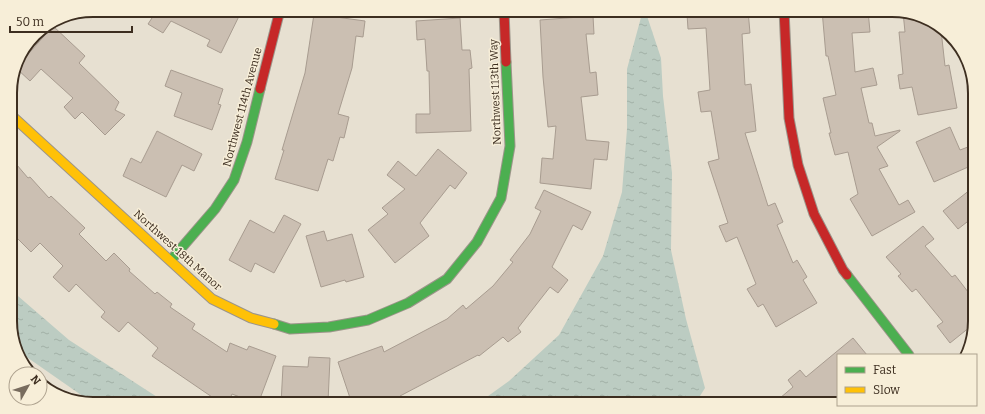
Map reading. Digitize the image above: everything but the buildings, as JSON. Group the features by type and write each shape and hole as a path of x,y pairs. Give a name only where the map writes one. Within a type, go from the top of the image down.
{"street":[{"name":"Northwest 114th Avenue","path":"171,260 215,209 234,180 248,142 278,17"},
{"name":"Northwest 113th Way","path":"408,303 447,279 477,242 500,198 510,146 504,17"},
{"path":"784,17 789,118 798,165 814,214 843,270 908,354"},
{"name":"Northwest 18th Manor","path":"17,120 212,299 251,318 290,329 329,327 368,320 408,303"}],"water":[{"path":"641,17 647,17 661,58 663,96 672,173 671,250 686,319 705,388 699,397 487,397 509,381 559,335 603,256 622,192 627,129 627,69"},
{"path":"17,295 69,340 157,397 83,396 48,372 48,366 40,366 26,357 18,331"}],"traffic: fast":[{"path":"274,324 290,329 329,327 368,320 408,303 447,279 477,242 501,198 510,146 506,62"},
{"path":"171,260 215,209 234,180 247,142 260,89"},
{"path":"847,275 908,354"}],"traffic: slow":[{"path":"17,120 212,299 251,318 274,324"}],"traffic: jam":[{"path":"260,89 278,17"},
{"path":"504,17 506,62"},
{"path":"784,17 789,118 798,165 814,214 847,275"}]}
